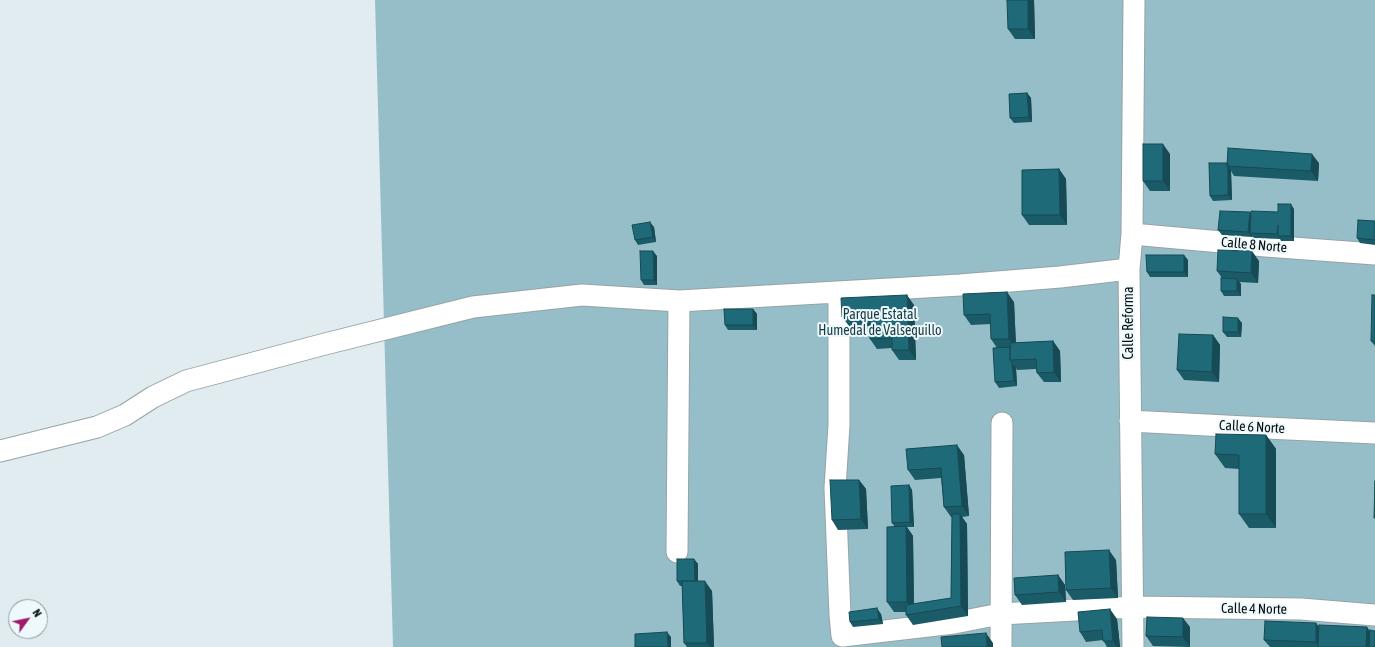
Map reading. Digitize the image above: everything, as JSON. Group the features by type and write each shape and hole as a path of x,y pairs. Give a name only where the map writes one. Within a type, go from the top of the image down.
{"street":[{"name":"Calle Reforma","path":"1133,647 1129,269 1132,234 1134,0"},
{"name":"Calle 8 Norte","path":"1132,234 1375,254"},
{"path":"0,451 97,427 125,415 153,397 186,381 473,307 582,295 679,301 960,285 1060,277 1129,269"},
{"name":"Calle 4 Norte","path":"839,292 839,425 835,488 842,636 954,623 1000,614 1132,607 1301,609 1375,615"},
{"path":"677,552 679,301"},
{"name":"Calle 6 Norte","path":"1130,421 1375,433"},
{"path":"1001,647 1002,423"}],"green space":[{"name":"Parque Estatal Humedal de Valsequillo","path":"375,0 1375,0 1375,647 393,647"}],"building":[{"path":"1007,0 1028,0 1028,29 1008,29"},
{"path":"1027,93 1029,117 1010,118 1009,94"},
{"path":"1143,144 1163,144 1163,181 1143,181"},
{"path":"1228,148 1312,154 1311,171 1227,166"},
{"path":"1209,163 1228,163 1228,195 1210,196"},
{"path":"1059,169 1060,215 1022,215 1022,170"},
{"path":"1278,204 1291,204 1291,236 1278,236 1278,225 1277,234 1250,233 1251,211 1278,212"},
{"path":"1220,211 1250,212 1248,232 1218,230"},
{"path":"1358,220 1375,221 1375,240 1357,238"},
{"path":"650,222 653,237 635,240 632,225"},
{"path":"1218,250 1252,251 1251,273 1217,271"},
{"path":"640,251 653,251 654,280 641,280"},
{"path":"1146,255 1184,255 1184,272 1147,272"},
{"path":"1221,278 1237,279 1237,291 1221,291"},
{"path":"1007,292 1009,339 991,339 990,314 964,315 963,294"},
{"path":"907,295 909,350 892,350 892,338 870,339 869,316 842,317 841,298"},
{"path":"1372,295 1375,295 1375,341 1371,341"},
{"path":"724,309 753,309 753,325 725,325"},
{"path":"1223,317 1238,318 1238,332 1223,332"},
{"path":"1179,334 1213,335 1212,372 1177,370"},
{"path":"1053,341 1054,372 1037,373 1036,359 1010,360 1010,343"},
{"path":"1010,347 1010,360 1012,363 1014,381 995,382 993,348"},
{"path":"1216,434 1266,435 1266,514 1239,514 1239,455 1215,454"},
{"path":"957,445 962,506 944,507 941,468 908,470 906,449"},
{"path":"830,480 859,480 861,519 832,520"},
{"path":"1375,481 1375,518 1374,518"},
{"path":"909,485 910,522 892,523 891,486"},
{"path":"952,514 960,514 961,606 906,615 906,605 951,598"},
{"path":"906,526 907,602 887,602 887,527"},
{"path":"1109,550 1111,588 1066,590 1065,552"},
{"path":"677,559 694,559 695,581 677,581"},
{"path":"1058,575 1059,592 1015,595 1014,578"},
{"path":"682,581 705,581 707,643 684,643"},
{"path":"877,608 879,619 850,622 849,612"},
{"path":"1110,609 1113,641 1103,641 1102,630 1080,632 1078,612"},
{"path":"1147,617 1183,618 1183,637 1146,636"},
{"path":"1265,621 1316,623 1316,642 1264,640"},
{"path":"1319,625 1367,627 1366,647 1318,647"},
{"path":"1370,630 1375,631 1375,647 1369,647"},
{"path":"667,632 668,647 635,647 635,634"},
{"path":"986,633 987,647 942,647 941,637"}]}
